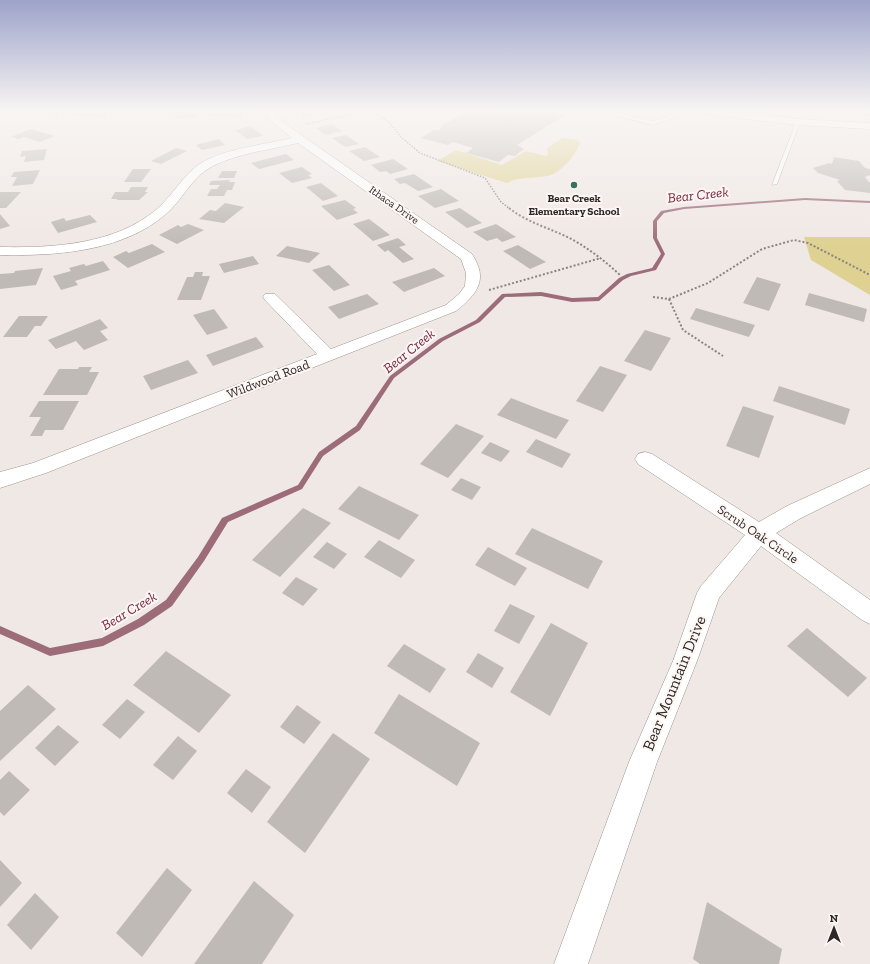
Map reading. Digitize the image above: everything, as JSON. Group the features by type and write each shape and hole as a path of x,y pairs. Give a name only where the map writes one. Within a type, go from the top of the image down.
{"street":[{"path":"0,251 55,250 116,236 141,226 160,213 173,201 196,171 208,164 232,156"},
{"name":"Ithaca Drive","path":"324,156 444,240 467,258 473,268 473,286"},
{"name":"Wildwood Road","path":"0,480 39,468 452,308 464,298 473,286"},
{"path":"270,297 329,356"},
{"name":"Scrub Oak Circle","path":"645,459 759,533 870,613"},
{"name":"Bear Mountain Drive","path":"571,964 643,762 685,661 709,594 759,533 794,512 870,475"}],"lane":[{"path":"774,184 785,156"}],"path":[{"path":"427,156 485,178 501,202 519,216 575,241 601,258 620,274"},
{"path":"653,296 669,299 708,283 762,249 794,240 808,243 870,275"},
{"path":"473,286 489,290 601,258"},
{"path":"669,299 683,330 723,356"}],"shaded area":[{"path":"446,156 474,156 502,165 517,156 573,156 557,172 542,177 516,179 507,183 437,161"},
{"path":"804,237 870,237 870,295 811,260"}],"building":[{"path":"20,156 45,156 44,160 24,162 26,156"},
{"path":"161,156 177,156 161,164 151,161"},
{"path":"278,156 289,156 294,160 259,169 251,163"},
{"path":"356,156 380,157 364,161"},
{"path":"477,156 507,156 499,162"},
{"path":"834,157 859,161 865,168 870,169 870,175 865,177 870,183 870,193 845,190 837,181 840,180 818,173 813,168 829,163 832,164"},
{"path":"393,159 408,169 390,174 386,171 380,172 371,165"},
{"path":"302,167 312,174 308,175 312,178 292,183 279,173"},
{"path":"133,169 151,169 141,182 124,182"},
{"path":"40,170 33,184 12,186 17,177 11,177 14,172"},
{"path":"222,171 237,171 234,178 218,178"},
{"path":"414,174 433,187 418,191 405,183 400,184 394,179"},
{"path":"230,180 229,182 235,182 232,190 227,190 224,196 207,196 211,189 217,189 220,185 209,185 211,181"},
{"path":"321,183 338,196 323,201 306,187"},
{"path":"131,187 148,187 145,192 148,192 139,200 111,199 115,192 128,192"},
{"path":"441,189 459,201 435,208 418,196"},
{"path":"0,192 21,192 6,208 0,208"},
{"path":"345,200 356,208 353,209 358,213 337,220 321,206"},
{"path":"225,203 244,207 224,223 199,219 210,210 216,211"},
{"path":"460,208 482,223 467,228 445,212"},
{"path":"0,214 10,226 0,229"},
{"path":"90,215 97,222 58,233 51,222 64,218 66,221"},
{"path":"369,219 390,235 373,241 353,224"},
{"path":"188,224 204,230 177,244 159,235 178,225 181,227"},
{"path":"496,224 516,237 502,242 497,238 487,241 473,232"},
{"path":"398,238 406,245 399,247 414,259 403,263 388,250 385,252 377,245"},
{"path":"152,244 165,252 128,268 113,257 126,251 129,253"},
{"path":"518,245 546,262 530,269 503,251"},
{"path":"287,246 320,253 309,263 276,256"},
{"path":"253,256 259,264 224,273 219,264"},
{"path":"103,261 110,270 75,281 78,285 61,290 53,276 71,271 69,268 84,264 86,266"},
{"path":"329,265 350,285 334,291 312,270"},
{"path":"43,268 36,285 0,289 0,274"},
{"path":"434,268 445,276 404,292 392,282"},
{"path":"195,272 203,272 202,276 210,276 201,300 177,300 187,277 193,277"},
{"path":"757,277 781,284 769,311 743,303"},
{"path":"809,293 867,309 864,322 805,305"},
{"path":"367,294 379,304 339,319 328,307"},
{"path":"696,308 755,325 749,337 690,319"},
{"path":"214,309 228,328 207,335 193,315"},
{"path":"19,316 48,316 41,326 35,326 27,337 3,337"},
{"path":"100,319 108,328 100,331 108,340 84,350 76,341 56,349 48,340"},
{"path":"645,330 671,338 651,371 624,361"},
{"path":"256,337 264,347 213,366 206,355"},
{"path":"188,360 198,373 151,390 143,376"},
{"path":"600,366 627,375 603,412 576,401"},
{"path":"79,367 92,367 89,372 99,372 87,395 43,395 59,369 78,369"},
{"path":"779,386 850,409 845,425 773,401"},
{"path":"511,398 569,420 556,439 497,415"},
{"path":"39,401 79,401 63,430 45,430 42,436 30,436 41,417 29,417"},
{"path":"743,406 774,416 759,458 726,446"},
{"path":"456,424 484,436 448,478 420,464"},
{"path":"536,439 571,454 562,468 526,452"},
{"path":"490,442 510,451 501,462 481,453"},
{"path":"461,478 481,487 472,500 451,490"},
{"path":"359,486 419,515 399,540 338,509"},
{"path":"303,508 331,523 280,577 252,560"},
{"path":"532,528 603,561 588,589 515,554"},
{"path":"379,540 415,560 401,578 364,557"},
{"path":"327,542 347,554 334,569 313,557"},
{"path":"488,547 527,568 515,586 475,565"},
{"path":"296,577 318,589 303,606 282,593"},
{"path":"510,604 535,616 519,644 494,631"},
{"path":"551,623 588,643 550,716 510,692"},
{"path":"807,628 867,678 848,697 787,646"},
{"path":"404,644 446,669 430,693 387,666"},
{"path":"166,651 231,695 199,733 133,685"},
{"path":"478,653 504,668 492,688 466,672"},
{"path":"28,685 56,709 0,761 0,711"},
{"path":"399,694 480,743 457,786 374,733"},
{"path":"127,699 145,712 120,739 102,725"},
{"path":"297,705 321,722 304,744 280,727"},
{"path":"58,725 79,742 55,766 35,748"},
{"path":"333,733 370,759 305,853 267,822"},
{"path":"178,736 197,751 173,780 153,765"},
{"path":"246,769 271,787 252,813 227,793"},
{"path":"9,771 30,790 4,816 0,812 0,780"},
{"path":"0,860 22,883 0,907"},
{"path":"167,868 192,890 142,957 116,933"},
{"path":"254,881 294,915 262,964 194,964"},
{"path":"35,893 59,917 31,950 7,925"},
{"path":"707,902 782,949 779,964 700,964 693,959"}],"waterway":[{"name":"Bear Creek","path":"0,630 50,652 103,642 141,622 169,603 201,559 225,520 300,487 321,454 358,428 392,377 441,340 478,321 504,295 541,294 572,300 599,299 621,279 629,275 654,269 663,254 655,238 655,221 663,212 684,208 805,199 870,202"}],"place":[{"name":"Bear Creek Elementary School","path":"574,185"}]}
